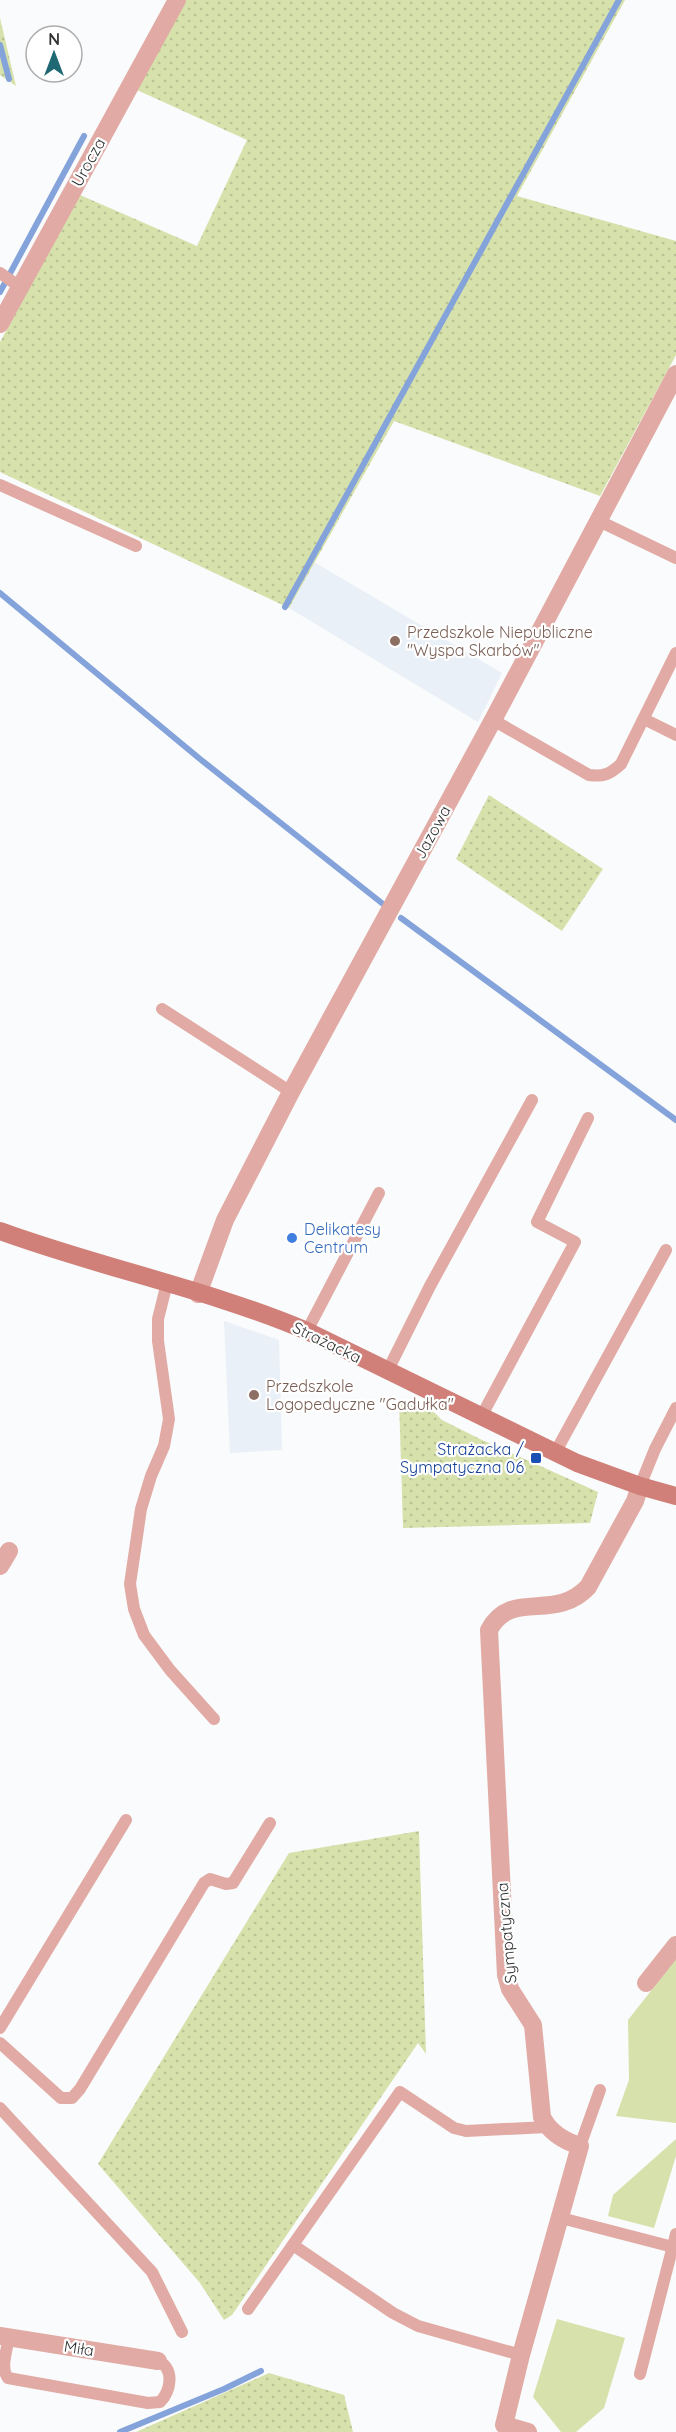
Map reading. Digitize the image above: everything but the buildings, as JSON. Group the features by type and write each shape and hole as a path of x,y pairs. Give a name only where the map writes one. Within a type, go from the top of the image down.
{"street":[{"name":"Urocza","path":"0,324 177,0"},
{"name":"Jazowa","path":"198,1294 225,1220 291,1092 674,383"},
{"name":"Strażacka","path":"0,1231 43,1247 270,1315 555,1453 640,1486 676,1496"},
{"name":"Sympatyczna","path":"547,2127 542,2117 534,2025 510,1989 506,1976 489,1630 495,1619 515,1608 556,1605 579,1597 588,1587 635,1501 640,1486"},
{"path":"646,1983 676,1945"},
{"path":"528,2432 501,2429 580,2146 563,2139 547,2127"},
{"name":"Miła","path":"4,2336 158,2361"}],"lane":[{"path":"0,273 20,287"},
{"path":"0,485 136,546"},
{"path":"599,521 676,558"},
{"path":"493,720 589,775 610,774 621,764 676,653"},
{"path":"644,720 676,735"},
{"path":"162,1010 291,1092"},
{"path":"387,1372 430,1286 532,1100"},
{"path":"481,1417 575,1242 537,1222 588,1118"},
{"path":"307,1331 379,1193"},
{"path":"555,1453 666,1250"},
{"path":"167,1283 158,1319 158,1341 168,1419 164,1446 151,1476 141,1509 130,1584 134,1609 144,1635 170,1670 214,1719"},
{"path":"640,1486 655,1449 676,1408"},
{"path":"0,2028 126,1820"},
{"path":"0,2043 61,2098 72,2098 86,2079 204,1883 210,1879 226,1884 233,1883 270,1822"},
{"path":"580,2146 600,2090"},
{"path":"248,2309 400,2092 454,2128 466,2131 547,2127"},
{"path":"0,2108 152,2272 182,2332"},
{"path":"561,2218 673,2247"},
{"path":"640,2374 676,2234"},
{"path":"293,2245 393,2313 418,2326 521,2355"},
{"path":"4,2336 3,2367 8,2379 148,2403 160,2402 167,2392 169,2372 164,2363 158,2361"}],"shaded area":[{"name":"Przedszkole Niepubliczne \"Wyspa Skarbów\"","path":"314,562 502,673 478,722 289,608"},
{"name":"Przedszkole Logopedyczne \"Gadułka\"","path":"224,1321 279,1340 282,1450 230,1453"}],"green space":[{"path":"186,0 625,0 517,196 676,241 676,355 600,496 394,421 289,608 0,472 0,342 80,195 197,246 247,140 137,90"},
{"path":"0,18 16,86 0,75"},
{"path":"489,795 603,869 562,931 456,859"},
{"path":"399,1399 415,1407 425,1408 442,1420 480,1439 598,1492 590,1523 403,1528"},
{"path":"419,1831 426,2054 418,2043 232,2315 224,2320 200,2283 98,2164 289,1853"},
{"path":"676,1959 676,2123 616,2116 629,2080 628,2020"},
{"path":"676,2139 676,2156 654,2228 608,2216 613,2195"},
{"path":"557,2319 625,2338 604,2408 576,2432 561,2432 533,2397"},
{"path":"269,2373 344,2395 353,2432 136,2432"}],"waterway":[{"path":"285,607 619,0"},
{"path":"0,45 9,79"},
{"path":"0,292 84,136"},
{"path":"0,593 200,759 383,904"},
{"path":"401,918 676,1120"},
{"path":"120,2432 224,2389 261,2371"}],"place":[{"name":"Przedszkole Niepubliczne \"Wyspa Skarbów\"","path":"395,641"},
{"name":"Delikatesy Centrum","path":"292,1238"},
{"name":"Przedszkole Logopedyczne \"Gadułka\"","path":"254,1395"},
{"name":"Strażacka / Sympatyczna 06","path":"536,1458"}]}
